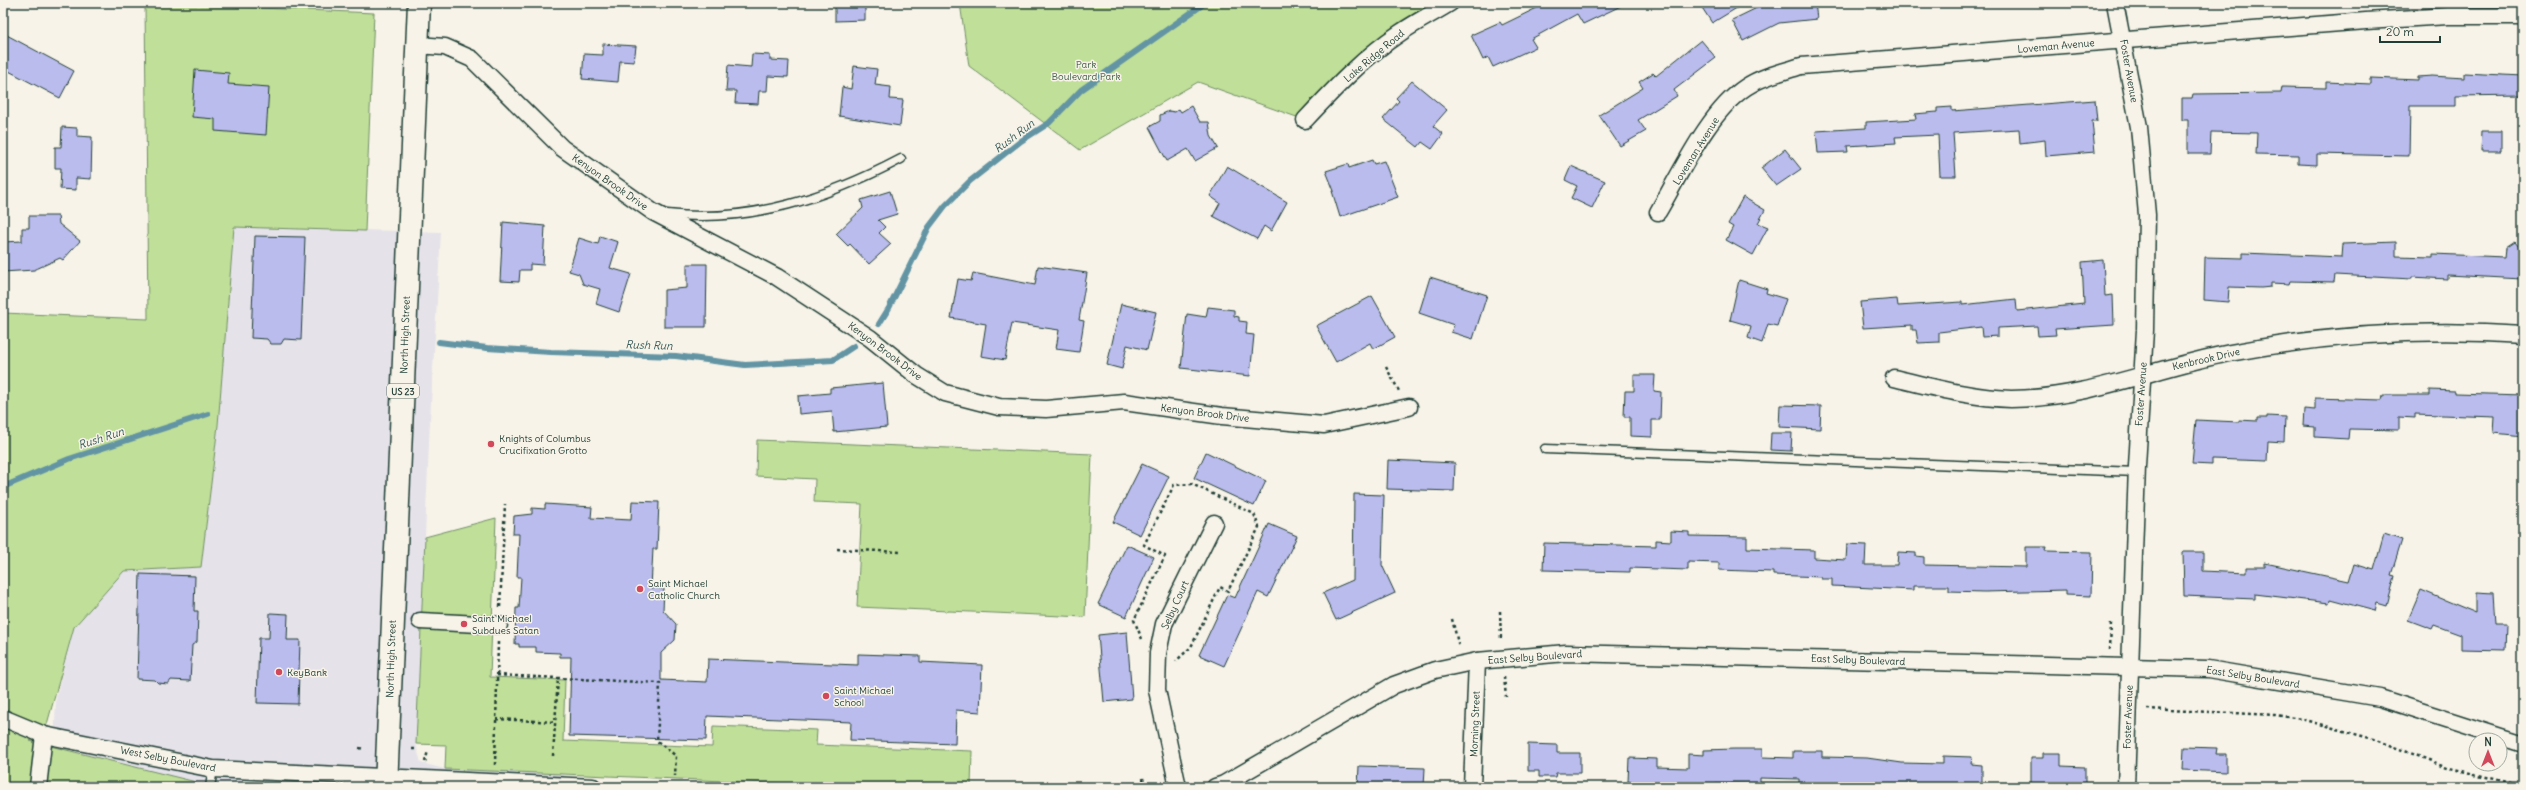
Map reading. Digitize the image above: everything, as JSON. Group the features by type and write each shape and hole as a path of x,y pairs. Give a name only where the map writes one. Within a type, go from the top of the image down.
{"main road":[{"name":"North High Street","path":"386,783 419,3"}],"street":[{"name":"Lake Ridge Road","path":"1305,120 1332,91 1384,45 1400,33 1450,3"},
{"name":"Foster Avenue","path":"2115,3 2139,127 2146,215 2143,375 2136,472 2126,787"},
{"name":"Loveman Avenue","path":"1658,212 1707,129 1725,107 1746,87 1771,75 1801,66 2366,21 2448,16 2523,16"},
{"name":"Kenyon Brook Drive","path":"417,45 445,47 472,59 562,148 653,212 777,277 870,338 916,375 944,393 999,407 1046,409 1124,402 1222,416 1324,425 1408,407"},
{"name":"Kenbrook Drive","path":"1894,378 1965,395 2011,399 2062,395 2228,353 2282,344 2432,332 2523,335"},
{"name":"Selby Court","path":"1178,787 1157,690 1158,653 1164,624 1214,523"},
{"path":"420,622 499,626"},
{"name":"East Selby Boulevard","path":"1215,787 1224,784 1394,685 1435,670 1477,661 1566,653 2208,669 2380,698 2523,744"},
{"name":"Morning Street","path":"1472,787 1477,661"},
{"name":"West Selby Boulevard","path":"3,718 44,735 213,769 386,783"},
{"path":"38,787 44,735"},
{"path":"386,783 593,787"}],"lane":[{"path":"653,212 721,217 771,209 861,180 901,159"},
{"path":"1545,450 2136,472"},
{"path":"210,787 213,769"}],"path":[{"path":"1386,367 1408,407"},
{"path":"837,549 900,552"},
{"path":"1500,611 1500,642"},
{"path":"1452,620 1460,650"},
{"path":"2110,652 2111,622"},
{"path":"1504,674 1506,697"},
{"path":"497,675 660,683 657,741 676,756 675,776"},
{"path":"553,756 558,678"},
{"path":"2142,709 2275,715 2301,719 2373,739 2450,768 2523,786"},
{"path":"496,719 556,722"},
{"path":"359,748 364,749"},
{"path":"425,763 428,751"},
{"path":"1144,778 1145,787"}],"shaded area":[{"path":"234,227 441,232 430,421 416,744 421,763 445,769 564,774 564,787 195,787 195,782 54,747 56,698 74,627 124,571 201,567 218,425"}],"green space":[{"path":"145,3 374,13 365,231 234,227 218,425 201,567 124,571 74,627 44,735 30,741 196,782 195,787 3,787 3,313 148,319"},
{"name":"Park Boulevard Park","path":"960,3 1451,3 1384,45 1305,120 1198,82 1080,150 969,66"},
{"path":"757,440 1092,454 1085,617 857,607 862,504 814,502 815,479 756,476"},
{"path":"496,518 490,677 565,680 563,741 712,747 713,726 817,730 816,745 972,751 971,787 864,787 445,769 446,745 416,744 425,537"}],"building":[{"path":"835,3 865,3 865,20 835,21"},
{"path":"1547,3 1627,3 1583,24 1577,14 1531,39 1536,47 1493,67 1488,57 1483,60 1471,35 1500,22 1502,25"},
{"path":"1699,3 1745,3 1712,23"},
{"path":"1767,3 1815,3 1817,19 1779,23 1743,41 1732,20"},
{"path":"3,33 74,71 60,98 3,68"},
{"path":"1701,40 1716,58 1674,90 1677,96 1638,120 1646,131 1620,146 1599,115 1643,88 1639,82 1653,73 1656,76"},
{"path":"603,44 636,46 634,62 620,61 618,82 582,79 584,54 603,55"},
{"path":"752,54 770,55 770,60 789,61 788,77 768,76 767,91 759,91 758,104 735,103 736,91 726,91 728,65 751,67"},
{"path":"854,66 877,69 875,85 891,87 890,99 903,100 900,126 839,116 842,87 851,89"},
{"path":"195,70 229,73 228,84 269,87 266,135 215,131 215,119 192,117"},
{"path":"2464,73 2523,76 2523,95 2456,96 2456,106 2410,106 2409,156 2317,154 2317,165 2298,164 2298,155 2256,154 2257,133 2211,132 2210,154 2188,154 2188,120 2182,120 2182,98 2192,98 2193,94 2281,93 2282,87 2326,88 2326,82 2371,84 2371,78 2418,80 2418,77 2432,76 2464,78"},
{"path":"1412,81 1447,110 1433,126 1443,134 1432,149 1422,142 1418,147 1383,119 1399,101 1396,98"},
{"path":"2095,100 2097,121 2092,121 2095,152 2046,156 2045,140 2020,143 2019,129 1953,133 1956,176 1940,176 1938,135 1895,137 1896,143 1847,146 1848,152 1818,153 1816,131 1866,128 1866,122 1916,119 1915,114 1937,112 1937,108 1952,107 1952,111"},
{"path":"1191,106 1200,122 1209,122 1211,136 1218,148 1195,161 1188,149 1167,161 1149,127 1160,121 1160,115 1169,111 1175,112 1179,109 1181,112"},
{"path":"62,127 77,128 77,136 92,137 91,179 76,178 76,190 60,189 61,168 55,168 55,147 61,147"},
{"path":"2482,131 2501,131 2501,151 2481,151"},
{"path":"1785,149 1801,169 1776,186 1761,168"},
{"path":"1372,160 1374,164 1384,161 1398,197 1340,217 1332,191 1334,191 1326,171 1348,164 1349,168"},
{"path":"1227,166 1287,202 1271,231 1264,226 1257,239 1213,216 1220,203 1210,196"},
{"path":"1571,166 1605,181 1592,208 1571,198 1577,186 1565,180"},
{"path":"890,191 897,214 878,220 885,227 879,233 891,244 869,264 850,244 848,246 836,234 863,208 861,200"},
{"path":"1743,197 1765,210 1758,223 1768,227 1753,255 1726,240 1733,227 1728,224"},
{"path":"29,216 58,216 59,224 80,241 63,260 60,258 34,270 3,272 3,242 22,241 22,228 29,228"},
{"path":"503,222 545,226 543,265 530,264 530,270 520,270 519,282 500,281"},
{"path":"255,236 305,237 301,340 284,339 281,344 271,344 267,339 251,338"},
{"path":"600,236 618,242 610,268 631,274 619,312 596,304 600,289 583,284 579,274 569,271 579,238 598,244"},
{"path":"2396,242 2396,256 2433,257 2433,254 2505,257 2506,248 2515,242 2519,247 2523,247 2522,279 2447,275 2447,279 2412,277 2412,279 2335,275 2334,282 2290,281 2289,284 2271,283 2271,287 2261,288 2229,287 2228,302 2204,300 2205,257 2243,258 2243,253 2342,257 2343,244"},
{"path":"2103,260 2105,296 2113,295 2114,325 2055,329 2056,335 2038,336 2037,326 1998,328 1998,336 1982,337 1981,327 1939,332 1939,342 1918,343 1916,330 1912,330 1912,325 1863,328 1860,302 1897,299 1898,306 1962,302 1962,305 2016,299 2017,311 2084,304 2082,262"},
{"path":"687,264 707,264 706,327 664,327 664,290 687,288"},
{"path":"1038,266 1087,273 1079,320 1084,321 1079,352 1056,349 1059,330 1012,323 1005,360 981,356 986,324 951,318 958,279 971,281 973,273 1035,285"},
{"path":"1430,277 1487,295 1473,339 1451,332 1454,325 1419,313"},
{"path":"1739,280 1767,289 1766,293 1786,299 1777,326 1768,324 1762,343 1748,338 1751,326 1730,320"},
{"path":"1372,296 1395,337 1373,349 1370,343 1336,362 1316,326"},
{"path":"1121,304 1156,312 1147,350 1127,345 1122,369 1107,365"},
{"path":"1208,307 1234,310 1234,316 1239,317 1239,321 1247,322 1246,334 1254,335 1250,376 1181,368 1187,314 1206,317"},
{"path":"1634,375 1655,375 1654,391 1661,392 1660,420 1652,420 1652,437 1630,436 1630,417 1624,417 1625,391 1634,391"},
{"path":"883,383 887,427 834,432 832,411 799,414 798,396 830,393 830,388"},
{"path":"2430,390 2455,391 2455,393 2523,395 2523,436 2494,433 2495,417 2415,414 2415,418 2399,417 2399,430 2349,429 2348,439 2315,437 2315,427 2303,426 2304,409 2315,410 2315,398 2382,400 2383,395 2430,395"},
{"path":"1780,405 1821,406 1820,429 1779,427"},
{"path":"2267,416 2285,417 2284,442 2268,441 2267,461 2212,459 2212,465 2192,464 2196,420 2239,422 2239,420 2257,421 2257,418 2267,418"},
{"path":"1771,433 1792,433 1791,451 1770,450"},
{"path":"1206,452 1266,481 1254,506 1194,478"},
{"path":"1388,460 1455,463 1454,491 1387,489"},
{"path":"1142,464 1169,476 1140,535 1113,522"},
{"path":"1354,494 1384,495 1382,565 1395,593 1336,620 1323,593 1353,580"},
{"path":"632,501 659,502 657,549 653,549 651,588 664,589 663,610 676,624 675,640 661,653 661,680 707,682 708,659 858,665 858,654 920,656 920,662 982,665 980,712 956,710 955,744 850,740 851,722 707,716 706,740 569,736 571,657 560,657 560,653 536,652 536,647 519,647 519,644 515,644 516,608 519,608 521,577 517,577 519,534 513,534 514,516 532,514 532,508 545,509 545,504 592,507 591,518 631,520"},
{"path":"1269,524 1297,536 1268,597 1258,592 1224,666 1199,655 1227,595 1235,598"},
{"path":"1671,531 1689,532 1689,536 1747,537 1747,548 1814,550 1814,558 1846,560 1847,544 1866,545 1865,565 1897,565 1898,552 1916,553 1916,556 1924,557 1924,565 2026,567 2026,547 2046,547 2045,551 2092,552 2091,596 2066,595 2066,590 1984,592 1949,591 1949,586 1913,586 1913,590 1832,586 1832,579 1821,579 1821,577 1773,575 1773,572 1719,570 1719,563 1688,562 1688,570 1630,568 1630,572 1543,570 1544,543 1656,546 1656,540 1671,541"},
{"path":"2384,534 2402,540 2391,575 2395,576 2387,606 2377,603 2375,611 2330,599 2329,603 2255,594 2255,599 2184,596 2183,552 2203,552 2203,571 2246,573 2246,567 2265,567 2265,563 2349,581 2354,564 2374,570"},
{"path":"1127,545 1154,557 1126,617 1098,604"},
{"path":"140,574 195,576 194,611 198,611 197,642 192,645 190,681 171,680 168,684 158,683 155,680 137,679"},
{"path":"2421,590 2476,613 2476,592 2493,593 2495,624 2506,624 2505,650 2461,649 2461,635 2434,625 2432,629 2408,620"},
{"name":"KeyBank","path":"270,613 288,614 287,640 300,640 298,704 257,703 259,638 269,638"},
{"path":"1127,632 1132,699 1104,702 1098,635"},
{"path":"1528,744 1557,745 1557,753 1580,753 1580,773 1556,773 1555,777 1539,777 1539,771 1528,771"},
{"path":"2184,747 2217,748 2216,754 2226,754 2226,772 2183,770"},
{"path":"1762,749 1762,757 1793,758 1793,751 1822,751 1822,757 1867,758 1902,763 1943,764 1943,756 1972,757 1971,764 1982,765 1982,785 1971,785 1971,787 1799,787 1799,779 1760,778 1760,784 1716,783 1716,785 1707,787 1638,787 1638,782 1628,782 1629,758 1657,759 1657,767 1688,768 1688,754 1704,755 1704,750"},
{"path":"2043,753 2061,753 2061,766 2085,767 2085,786 2038,787 2038,785 2031,785 2031,758 2043,758"},
{"path":"1359,766 1425,768 1424,787 1358,787"}],"waterway":[{"name":"Rush Run","path":"879,324 889,308 929,227 945,206 970,181 1021,141 1049,123 1081,90 1205,3"},
{"name":"Rush Run","path":"439,342 487,348 551,352 676,356 745,365 833,360 854,346"},
{"name":"Rush Run","path":"3,487 69,459 208,414"}],"place":[{"name":"Knights of Columbus Crucifixation Grotto","path":"491,444"},
{"name":"Saint Michael Catholic Church","path":"640,589"},
{"name":"Saint Michael Subdues Satan","path":"464,624"},
{"name":"KeyBank","path":"279,672"},
{"name":"Saint Michael School","path":"826,696"}]}
